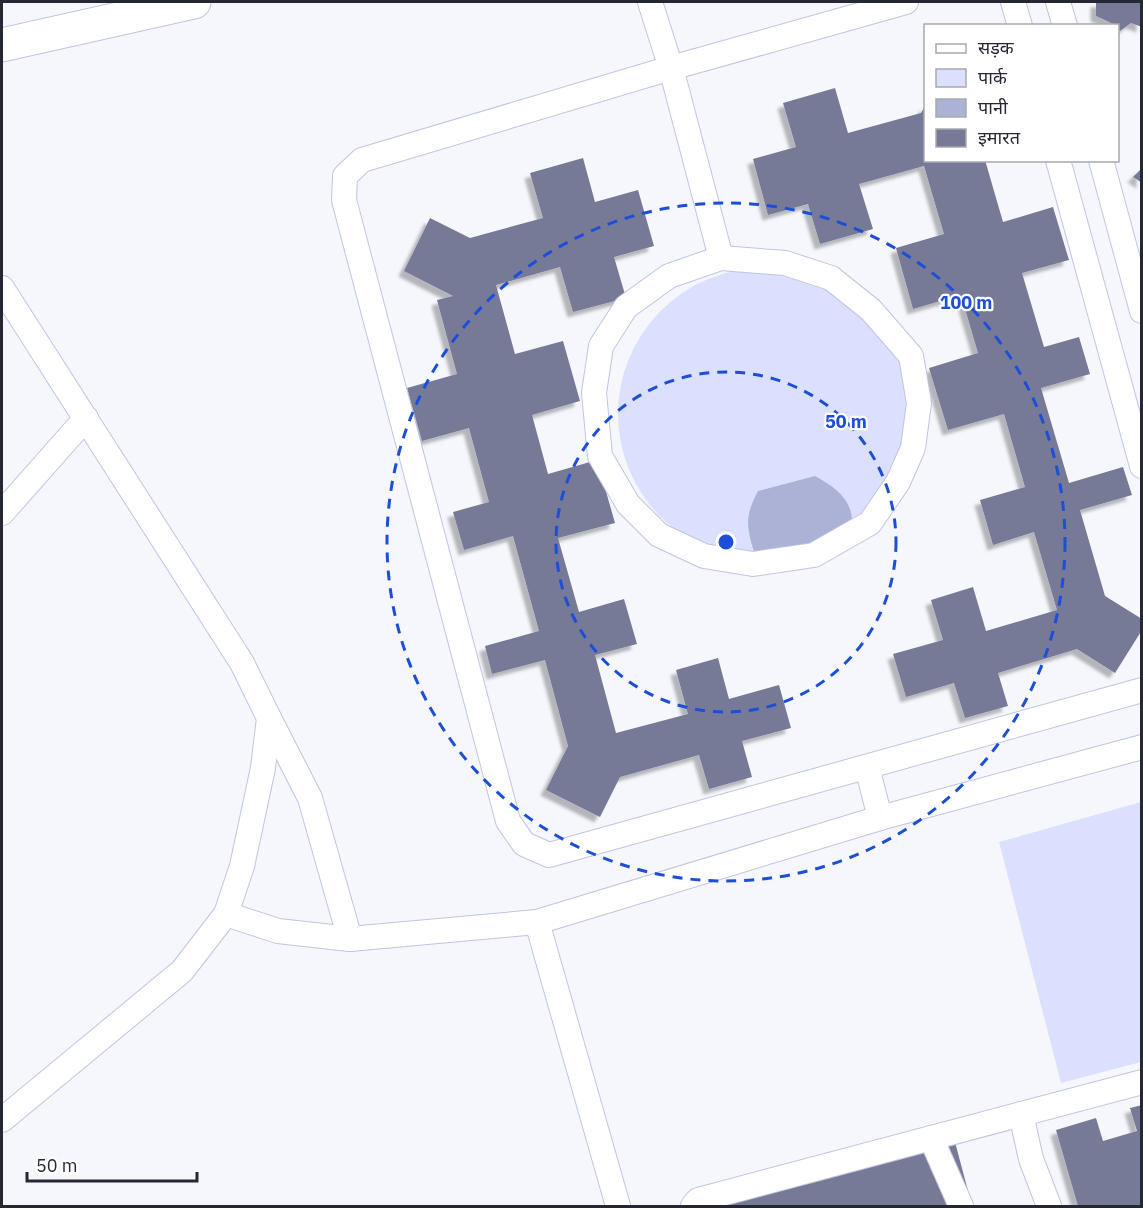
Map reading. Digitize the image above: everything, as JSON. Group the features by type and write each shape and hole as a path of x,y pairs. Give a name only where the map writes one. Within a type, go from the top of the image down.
{"street":[{"path":"2,45 194,2"},
{"path":"650,2 671,68 721,258"},
{"path":"906,2 671,68 362,160 345,176 345,200 508,821 524,844 549,855 1142,690"},
{"path":"1012,2 1019,24"},
{"path":"1058,2 1064,24"},
{"path":"1059,162 1142,466"},
{"path":"1102,162 1135,264 1142,311"},
{"path":"721,258 785,263 831,278 871,310 911,356 919,402 913,448 898,482 870,522 814,555 753,564 704,556 659,535 628,504 600,456 594,393 602,346 626,307 669,276 721,258"},
{"path":"2,288 242,663 310,798 350,939"},
{"path":"2,513 86,418"},
{"path":"2,1120 182,971 226,914 246,844 263,768 269,718"},
{"path":"226,914 278,931 350,939 537,922 880,818 1142,747"},
{"path":"867,767 880,818"},
{"path":"537,922 618,1206"},
{"path":"693,1206 698,1200 1142,1082"},
{"path":"1021,1114 1031,1159 1049,1206"},
{"path":"931,1138 961,1206"}],"green space":[{"path":"764,268 806,274 833,285 857,301 877,321 893,345 904,372 910,414 904,456 893,483 877,507 857,527 833,543 806,554 764,560 722,554 695,543 671,527 651,507 635,483 624,456 618,414 624,372 635,345 651,321 671,301 695,285 722,274"},
{"path":"1141,802 1141,1062 1061,1083 999,842"}],"water":[{"path":"815,476 842,495 850,509 852,526 818,543 754,552 748,521 758,491"}],"building":[{"path":"1096,2 1142,2 1142,27 1131,23 1120,31 1119,24 1096,16"},
{"path":"835,88 848,133 921,113 924,108 924,162 986,162 1003,222 1053,207 1069,260 1022,273 1044,347 1079,337 1090,374 1041,388 1069,483 1123,467 1132,495 1080,510 1105,596 1142,619 1142,630 1115,673 1077,649 998,673 1008,706 965,718 954,683 906,697 893,654 943,640 931,600 973,587 986,631 1057,610 1034,532 993,545 980,500 1025,487 1004,414 948,430 929,368 978,353 961,295 913,309 896,248 944,234 924,166 859,184 873,229 820,244 808,204 768,215 753,159 796,147 783,103"},
{"path":"583,158 595,202 638,190 654,246 614,257 626,298 573,312 560,267 496,285 515,354 563,341 580,401 532,415 548,474 597,460 615,523 558,538 579,612 624,599 637,644 595,655 616,733 688,714 676,670 718,658 729,699 779,685 791,728 742,741 752,777 709,789 699,755 620,777 600,817 546,790 568,746 545,660 492,674 485,646 539,631 513,536 464,550 453,512 489,502 469,428 422,441 407,388 457,374 437,300 453,296 404,271 430,218 470,238 543,218 530,173"},
{"path":"1142,168 1142,183 1133,177"},
{"path":"1142,1105 1142,1206 1078,1206 1056,1130 1096,1118 1103,1141 1137,1131 1130,1108"},
{"path":"955,1142 972,1206 704,1206"}]}
